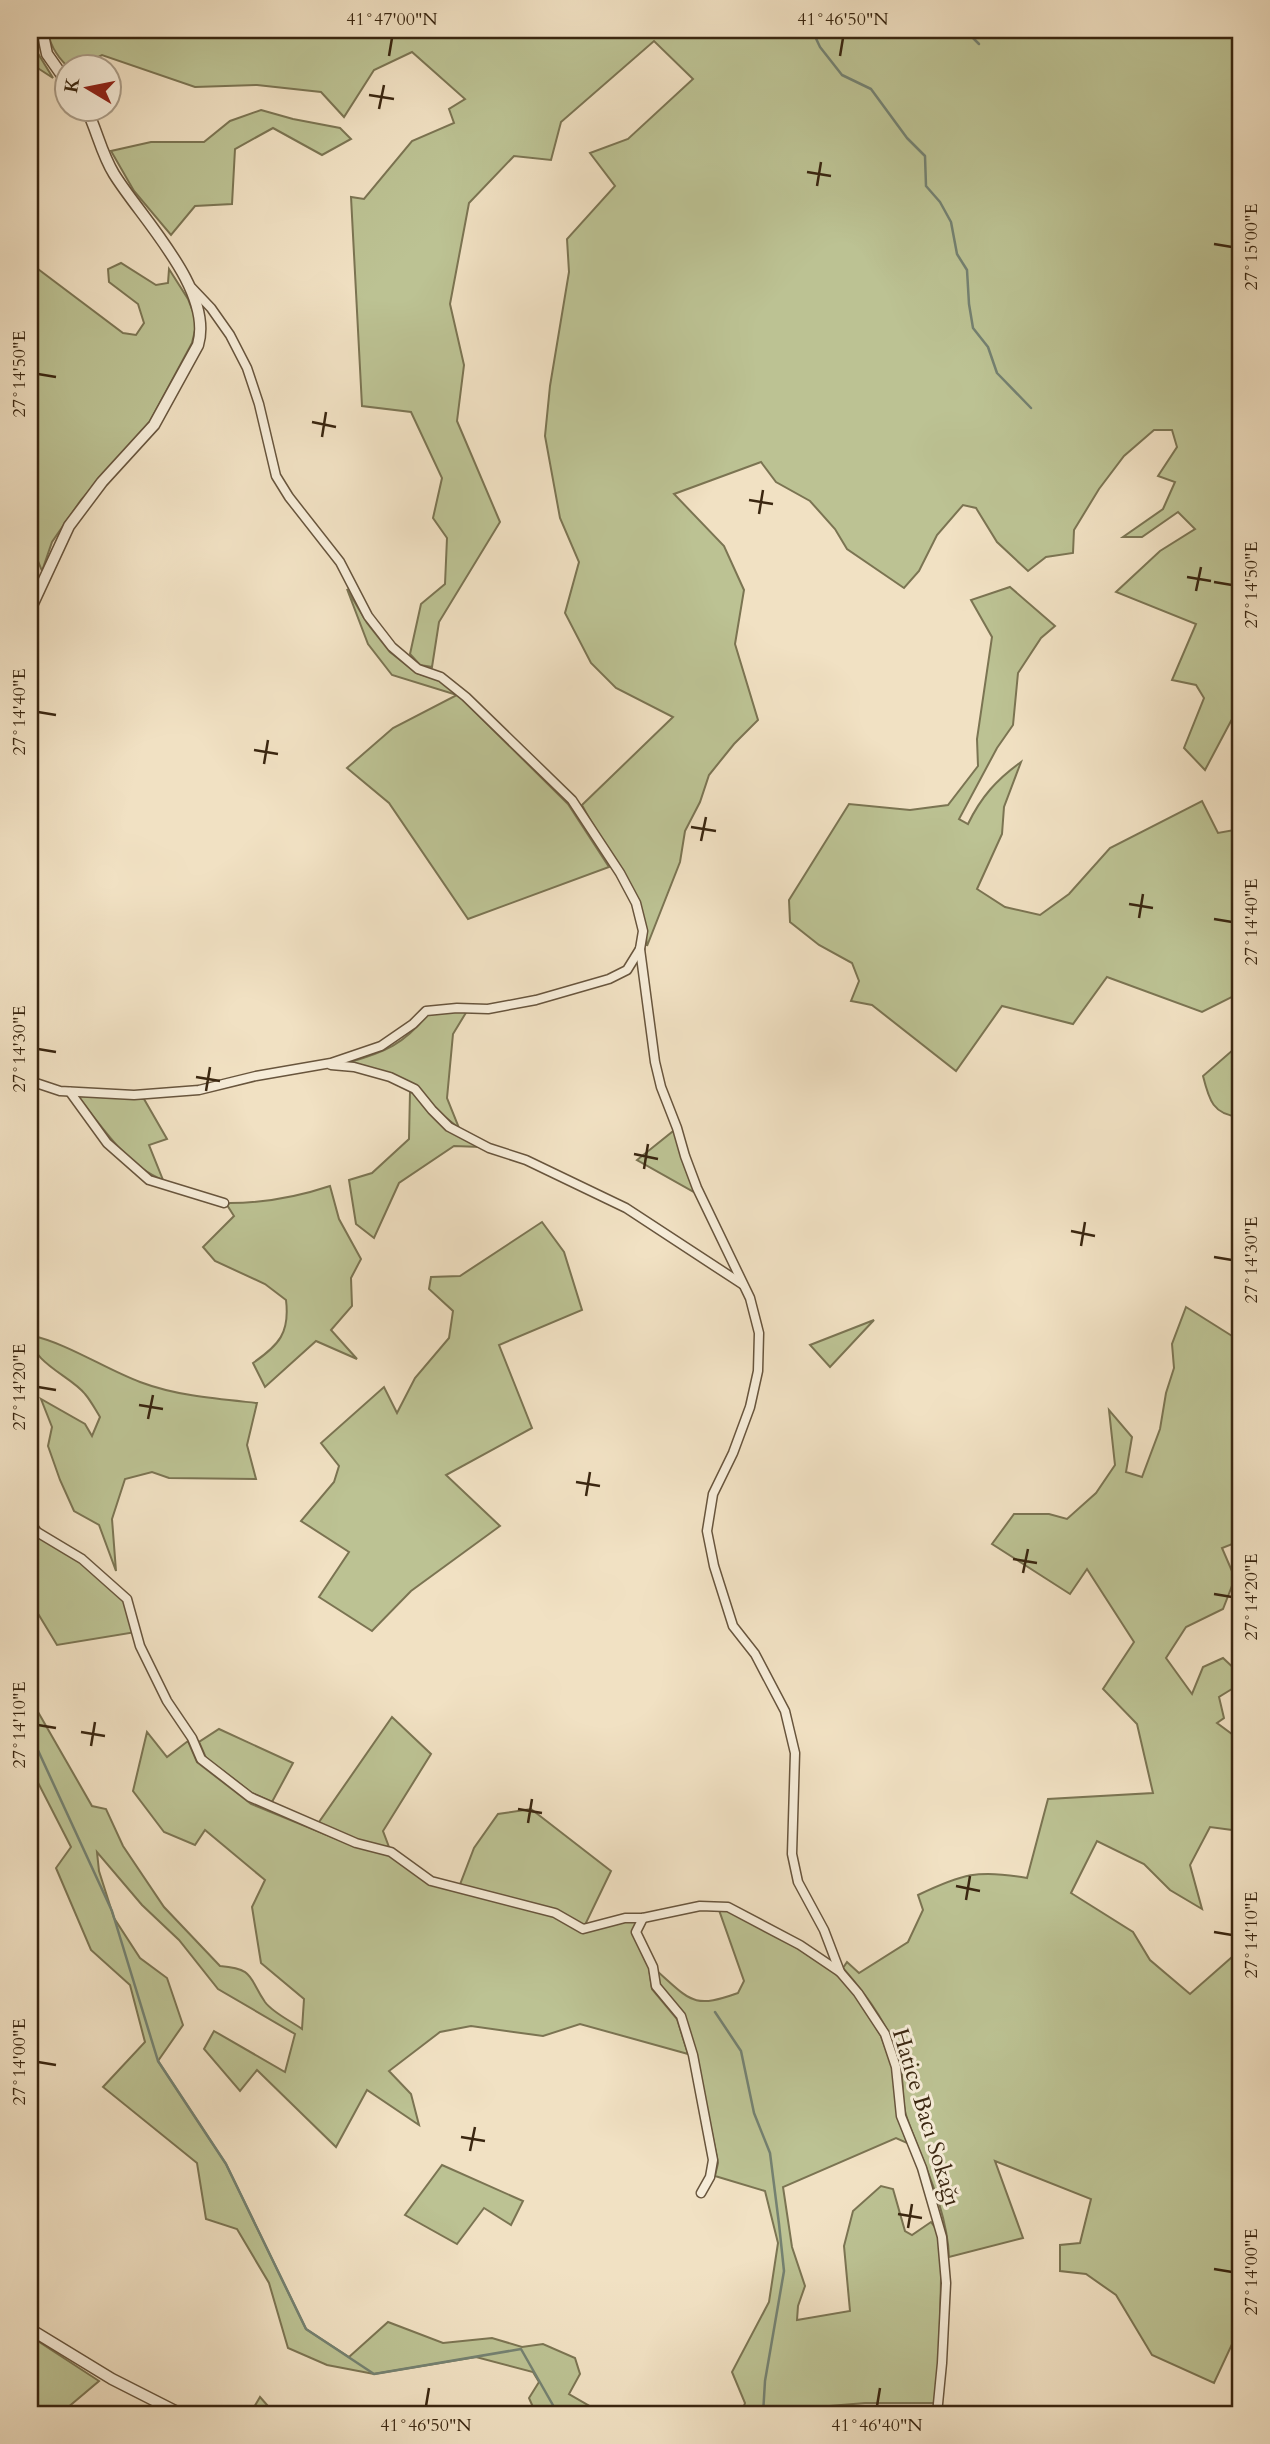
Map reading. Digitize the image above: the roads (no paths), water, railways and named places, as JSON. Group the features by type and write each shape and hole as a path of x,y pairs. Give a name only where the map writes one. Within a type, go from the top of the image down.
{"street":[{"path":"42,30 47,54 52,61"},
{"path":"30,610 69,526 102,482 154,425 198,345 201,324 188,285 171,253 113,172 92,122"},
{"name":"Hatice Bacı Sokağı","path":"188,285 211,308 230,335 247,368 259,404 276,475 289,497 340,562 368,616 392,647 418,669 441,677 466,697 572,800 636,902 643,931 640,948 655,1062 661,1087 697,1188 750,1298 759,1333 758,1371 750,1407 733,1453 713,1494 707,1531 733,1626 755,1654 785,1710 794,1753 792,1854 798,1882 824,1930 840,1972 858,1993 885,2034 896,2067 901,2116 922,2168 942,2237 946,2283 937,2414"},
{"path":"30,1081 60,1091 134,1095 199,1090 256,1076 326,1064 381,1046 413,1024 426,1011 500,1007 536,1000 609,978 627,970 640,948"},
{"path":"326,1064 354,1067 390,1077 415,1089 450,1127 489,1148 526,1160 626,1208 742,1284"},
{"path":"70,1092 107,1143 149,1180 225,1203"},
{"path":"30,1522 37,1532 82,1559 127,1599 140,1646 167,1701 192,1738 201,1759 250,1797 356,1843 391,1852 431,1881 555,1913 583,1929 625,1918 643,1918 700,1906 728,1906 800,1945 840,1972"},
{"path":"643,1918 636,1932 653,1967 656,1986 681,2016 709,2127 713,2160 710,2177 701,2193"},
{"path":"30,2329 112,2379 181,2414"}],"waterway":[{"path":"812,30 820,47 842,75 871,89 907,138 925,156 926,186 940,202 951,222 957,254 967,270 973,328 988,347 997,373 1031,408"},
{"path":"965,30 979,44"},
{"path":"30,1733 112,1911 158,2061 226,2164 306,2329 374,2374 521,2349 558,2414"},
{"path":"715,2012 741,2051 754,2113 770,2153 779,2224 784,2271 765,2381 763,2414"}]}
